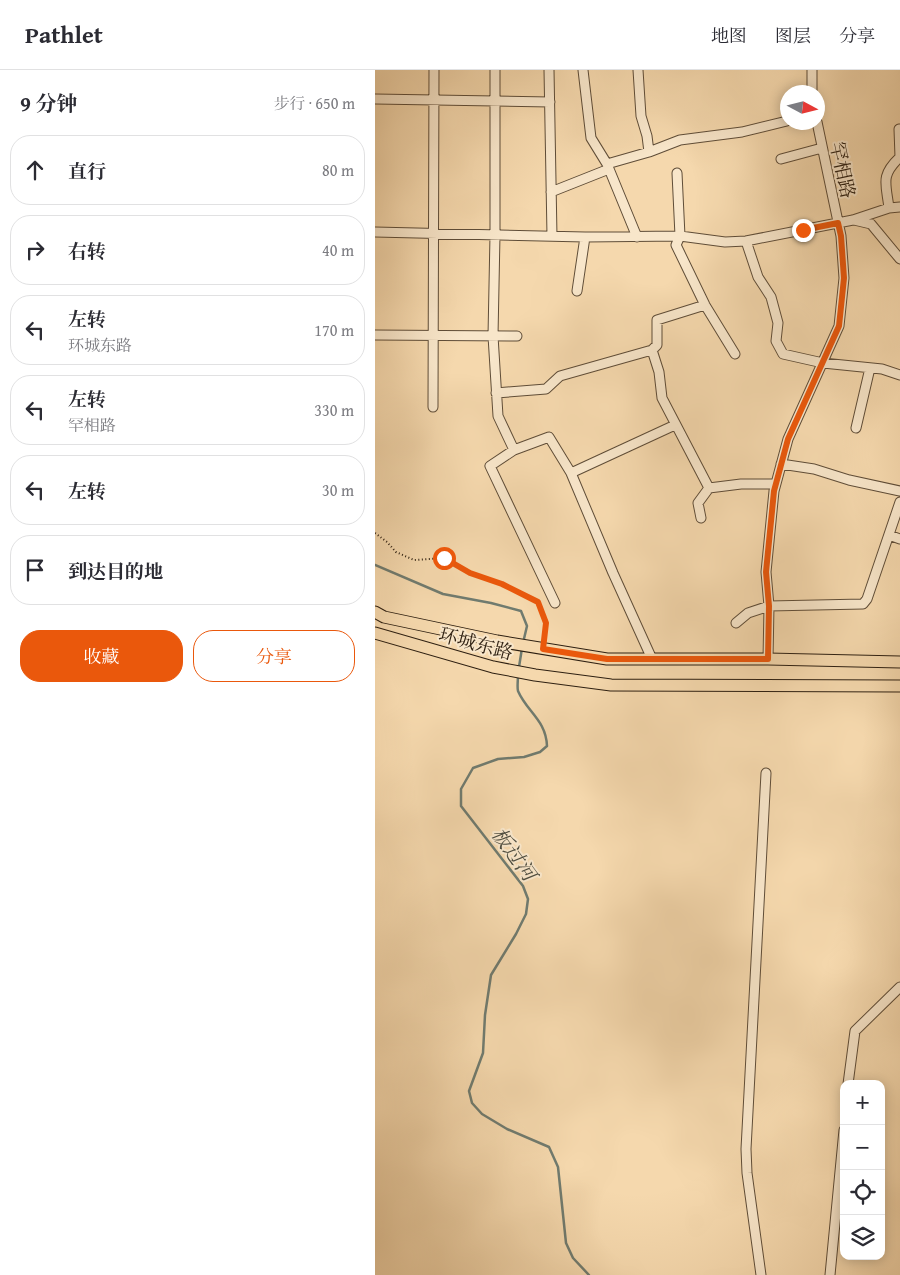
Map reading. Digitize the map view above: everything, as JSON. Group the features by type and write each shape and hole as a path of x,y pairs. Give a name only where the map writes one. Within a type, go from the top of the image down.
{"main road":[{"name":"环城东路","path":"375,612 384,617 497,641 607,659 768,659 900,662"},
{"name":"环城东路","path":"375,632 493,667 535,675 611,684 900,686"}],"street":[{"path":"433,408 434,70"},
{"path":"495,70 493,336 498,416 514,450"},
{"path":"549,70 552,236"},
{"path":"583,70 591,138 608,166 637,237"},
{"path":"638,70 641,116 647,136 649,152"},
{"path":"812,70 812,85"},
{"path":"375,99 550,102"},
{"path":"551,192 608,166 680,140 742,132 780,123"},
{"path":"889,208 885,175 891,165 900,157 899,129"},
{"name":"罕相路","path":"768,659 769,606 766,572 775,484 788,439 839,326 844,278 841,236 819,130"},
{"path":"781,159 822,148"},
{"path":"677,173 680,236 676,245 705,305 735,354"},
{"path":"375,232 585,237 680,236 725,242 745,241 838,223 889,208 900,207"},
{"path":"853,220 871,224 900,259"},
{"path":"577,291 585,237"},
{"path":"745,241 758,277 771,297 778,323 776,341 783,354 823,363 882,369 900,375"},
{"path":"496,393 546,390 561,376 652,350 657,345 657,320 705,305"},
{"path":"375,335 517,336"},
{"path":"652,350 659,372 662,398 709,488"},
{"path":"857,428 870,368"},
{"path":"571,474 675,425"},
{"path":"555,603 490,466 514,450 549,438 571,474 652,659"},
{"path":"781,464 815,468 849,480 900,491"},
{"path":"701,518 698,503 709,488 741,484 775,484"},
{"path":"736,623 748,613 769,606 863,604 867,599 900,502"},
{"path":"889,535 900,538"},
{"path":"761,1275 747,1173 746,1149 766,773"},
{"path":"849,1080 855,1031 900,987"},
{"path":"830,1275 840,1170"}],"path":[{"path":"375,534 387,542 396,552 414,560 444,558 470,573 502,584 538,602 546,623 541,649"}],"waterway":[{"name":"板过河","path":"375,565 443,594 521,611 527,626 523,643"},
{"name":"板过河","path":"519,667 522,648"},
{"name":"板过河","path":"518,675 518,691 540,723 546,737 547,746 540,752 524,757 498,759 473,768 461,789 461,806 523,886 528,899 526,914 491,975 485,1015 483,1053 469,1091 472,1103 482,1114 507,1129 549,1147 558,1167 566,1243 573,1258 589,1275"}],"route":[{"path":"444,558 470,573 502,584 538,602 546,623 543,649 607,659 768,659 769,592 766,572 774,491 788,439 839,326 844,278 841,236 838,223 803,230"}]}
